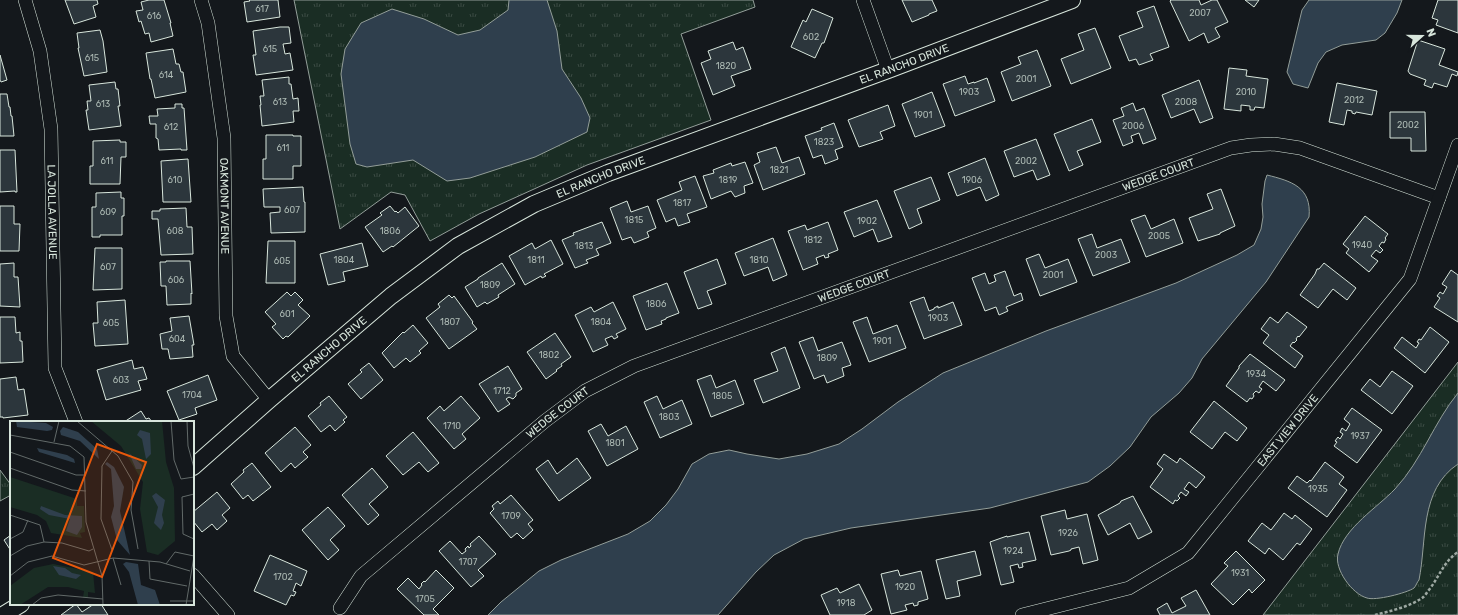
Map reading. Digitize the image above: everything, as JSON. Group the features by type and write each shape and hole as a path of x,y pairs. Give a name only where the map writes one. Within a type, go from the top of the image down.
{"street":[{"name":"LA JOLLA AVENUE","path":"25,0 40,51 51,130 55,368 76,421"},
{"name":"OAKMONT AVENUE","path":"202,0 208,23 224,138 226,316 233,356 269,400"},
{"path":"863,0 888,70"},
{"name":"EL RANCHO DRIVE","path":"194,466 391,296 458,246 534,204 608,172 888,70 1065,1"},
{"name":"WEDGE COURT","path":"340,608 362,576 545,421 585,391 642,364 1231,148 1274,144 1300,148 1439,198"},
{"name":"EAST VIEW DRIVE","path":"1022,615 1129,588 1188,553 1410,279 1458,145"},
{"path":"194,576 228,615"},
{"path":"4,615 19,605"}],"path":[{"path":"1375,615 1403,607 1423,598 1434,584 1442,568 1450,557 1458,552"}],"green space":[{"path":"294,0 753,0 755,7 681,34 711,120 587,165 479,214 430,241 405,195 391,192 340,229"},
{"path":"1458,362 1458,615 1263,615"},
{"path":"0,470 10,484 10,496 0,501"}],"water":[{"path":"509,0 547,0 557,31 562,69 581,98 590,118 587,132 535,157 470,178 447,181 413,160 367,167 356,164 350,144 341,74 345,49 361,23 392,9 424,19 458,35 480,30 508,10"},
{"path":"1309,0 1402,0 1397,13 1385,33 1376,40 1342,45 1326,52 1318,63 1308,88 1293,84 1287,72 1302,10"},
{"path":"1267,175 1292,183 1303,192 1309,207 1309,217 1266,282 1202,359 1192,378 1179,393 1151,417 1130,447 1110,466 1088,482 990,508 851,528 804,539 774,555 756,572 718,615 488,615 501,602 539,571 561,560 628,534 650,521 666,505 678,489 692,464 709,454 729,450 779,459 807,454 839,444 898,402 943,373 1046,331 1176,283 1237,255 1254,245 1261,229 1263,217 1262,204"},
{"path":"1458,393 1458,464 1445,475 1431,502 1427,517 1419,580 1414,588 1398,594 1371,599 1361,596 1350,586 1341,573 1337,560 1341,544 1362,518 1388,496 1404,478"}],"building":[{"path":"65,0 97,0 98,4 93,6 96,17 74,24"},
{"path":"149,0 164,0 171,23 173,36 151,42 149,33 145,34 141,21 139,22 136,11 143,10 141,2"},
{"path":"249,0 278,0 280,17 247,22 244,2 250,1"},
{"path":"902,0 932,0 937,11 912,22"},
{"path":"1199,0 1201,5 1212,0 1217,0 1228,22 1215,28 1220,37 1208,43 1204,33 1189,41 1170,1"},
{"path":"1245,0 1259,0 1254,7"},
{"path":"1438,0 1458,0 1458,33 1436,25 1438,20 1432,18"},
{"path":"1154,6 1169,47 1150,54 1153,60 1139,65 1136,59 1129,61 1119,36 1143,27 1137,12"},
{"path":"812,9 833,18 824,43 822,43 815,58 791,47 803,20 806,22"},
{"path":"289,27 291,43 283,44 285,54 290,53 293,70 256,75 253,55 256,55 253,31"},
{"path":"1095,28 1111,68 1071,84 1061,59 1084,50 1078,34"},
{"path":"100,30 107,72 84,76 78,48 77,33"},
{"path":"1418,40 1445,49 1439,65 1458,72 1457,76 1452,74 1447,87 1434,83 1432,88 1424,85 1426,80 1410,74 1408,71"},
{"path":"733,42 736,50 743,47 751,69 731,76 735,86 713,95 701,63 711,59 708,51"},
{"path":"173,49 176,64 179,64 181,72 183,72 186,92 155,98 146,53"},
{"path":"1037,50 1051,86 1012,101 1001,72 1021,64 1018,57"},
{"path":"0,55 7,80 1,82 0,80"},
{"path":"1229,68 1247,70 1246,76 1268,79 1264,108 1255,107 1254,110 1250,110 1250,106 1241,105 1241,111 1224,109"},
{"path":"965,76 968,84 987,78 995,101 955,116 943,84"},
{"path":"289,77 289,84 291,84 293,99 298,98 299,111 293,111 294,122 262,126 260,96 264,96 262,80"},
{"path":"1199,80 1213,118 1200,123 1194,109 1171,118 1162,95"},
{"path":"115,82 116,89 118,89 120,106 118,106 121,126 89,130 86,110 88,110 87,101 91,101 89,85"},
{"path":"1337,83 1377,91 1372,115 1356,112 1355,114 1352,113 1352,111 1347,110 1344,125 1329,122"},
{"path":"932,92 945,126 915,137 902,104"},
{"path":"0,94 7,94 12,116 14,136 0,136"},
{"path":"1133,103 1136,111 1144,108 1156,139 1143,144 1139,133 1131,136 1133,142 1123,146 1113,120 1124,116 1121,108"},
{"path":"175,104 182,104 182,108 184,108 187,150 159,150 158,139 156,138 156,124 150,124 149,116 158,116 157,109 175,108"},
{"path":"888,105 895,126 880,132 883,139 859,147 848,120"},
{"path":"1390,112 1425,112 1426,151 1411,151 1411,138 1390,138"},
{"path":"1092,119 1101,142 1077,151 1083,165 1069,171 1054,134"},
{"path":"834,123 843,147 835,150 838,159 825,164 822,155 813,158 805,136 822,130 821,128"},
{"path":"266,135 301,136 301,166 293,166 293,179 263,179 263,159 266,159"},
{"path":"1036,139 1050,175 1037,180 1033,170 1014,177 1004,151"},
{"path":"120,140 120,142 126,142 126,157 121,157 120,184 90,184 90,166 93,166 93,141"},
{"path":"776,147 782,163 799,157 805,174 763,190 754,165 760,162 757,153"},
{"path":"0,150 15,150 17,192 0,192"},
{"path":"985,158 999,195 986,201 980,187 957,196 948,173"},
{"path":"188,159 191,202 163,202 161,161"},
{"path":"745,162 753,183 744,186 745,193 735,197 731,191 711,199 703,176 714,173 713,170 731,163 732,166"},
{"path":"695,176 707,207 687,214 690,222 678,226 675,218 666,222 657,200 682,190 679,182"},
{"path":"931,177 940,200 917,209 922,223 909,229 894,191"},
{"path":"303,187 305,202 305,232 271,233 270,213 280,212 280,207 264,207 263,189"},
{"path":"1221,189 1235,226 1220,234 1198,241 1189,218 1213,209 1207,194"},
{"path":"121,192 121,198 124,198 122,235 100,235 100,237 92,237 92,207 96,207 96,193"},
{"path":"877,200 892,237 878,242 873,229 854,237 844,212"},
{"path":"627,201 631,212 648,206 656,228 647,232 649,237 634,243 631,237 622,240 610,208"},
{"path":"0,206 14,206 14,224 20,224 19,251 0,251"},
{"path":"390,206 395,212 396,211 398,213 405,207 419,226 393,247 392,246 383,252 365,227 382,215 380,213"},
{"path":"186,208 187,227 192,227 193,254 161,255 158,219 152,219 152,211 160,211 160,209"},
{"path":"1145,215 1151,229 1174,219 1183,243 1146,257 1131,220"},
{"path":"1365,216 1388,234 1384,243 1382,242 1379,246 1383,250 1380,253 1376,250 1371,256 1378,261 1369,272 1346,253 1349,249 1343,244"},
{"path":"602,222 611,243 596,249 599,255 586,260 588,263 575,268 562,240 574,235 573,233"},
{"path":"828,222 838,250 828,254 829,257 825,258 824,255 816,258 818,264 803,270 788,231 805,225 807,230"},
{"path":"1092,234 1097,248 1121,239 1130,262 1093,276 1078,239"},
{"path":"773,238 787,275 773,281 768,267 744,276 735,253"},
{"path":"551,240 563,264 544,274 546,276 542,278 541,276 525,285 509,256 532,243 535,249"},
{"path":"268,241 295,241 295,283 266,283"},
{"path":"362,243 368,266 343,272 345,281 328,285 320,254"},
{"path":"95,248 122,248 122,289 93,290"},
{"path":"1039,254 1045,268 1068,259 1077,282 1040,296 1026,259"},
{"path":"717,259 726,284 707,291 712,304 698,309 684,272"},
{"path":"190,261 192,294 191,293 191,304 167,305 166,286 161,286 160,262"},
{"path":"14,263 14,277 18,277 20,307 0,306 0,264"},
{"path":"502,263 515,284 498,295 499,297 487,304 485,302 477,307 465,287"},
{"path":"1324,263 1356,288 1347,300 1333,289 1318,308 1300,295 1317,269 1319,269"},
{"path":"1451,270 1458,275 1458,322 1434,307 1440,298 1437,296 1440,292 1443,294 1447,287 1442,284"},
{"path":"1005,271 1014,296 1021,293 1023,300 1006,307 1008,311 999,315 996,307 985,311 972,278 985,273 989,284 996,281 994,275"},
{"path":"667,283 679,313 661,321 662,324 646,330 633,296"},
{"path":"287,292 291,296 295,292 303,300 298,305 310,316 288,337 286,336 283,339 272,327 276,324 265,312"},
{"path":"449,295 452,298 454,296 477,329 449,349 426,318 440,307 438,304"},
{"path":"924,297 929,311 938,306 938,308 953,302 962,325 924,339 910,302"},
{"path":"125,300 128,344 95,346 93,323 98,323 97,302"},
{"path":"613,302 626,329 616,334 618,337 614,339 612,336 605,339 608,345 593,352 575,315 591,307 594,312"},
{"path":"1287,312 1307,327 1299,337 1298,336 1296,339 1297,340 1290,346 1303,356 1295,368 1263,343 1269,335 1261,329 1270,317 1278,323"},
{"path":"189,316 194,345 192,345 193,357 170,359 168,349 162,349 160,334 172,331 170,318"},
{"path":"0,317 15,317 16,333 20,332 20,341 22,341 23,362 0,363"},
{"path":"867,317 873,334 897,325 906,348 869,362 853,322"},
{"path":"413,325 428,343 419,351 421,353 410,362 406,358 394,368 382,353 403,332 404,333"},
{"path":"1430,327 1449,342 1425,373 1394,348 1402,337 1416,348 1419,343 1417,342 1419,339 1421,340"},
{"path":"555,333 571,357 561,364 562,366 556,370 557,371 546,379 527,352"},
{"path":"813,337 818,351 842,342 851,365 842,368 844,376 827,383 824,375 814,379 799,342"},
{"path":"785,347 800,388 763,403 754,380 778,371 771,353"},
{"path":"1250,354 1285,380 1276,391 1263,381 1259,387 1262,389 1259,393 1256,391 1253,394 1254,396 1252,399 1250,398 1247,402 1226,386 1239,366"},
{"path":"132,360 134,369 143,367 147,379 138,381 141,390 106,400 97,370"},
{"path":"369,363 383,380 361,399 348,384 362,372 360,370"},
{"path":"508,366 522,389 516,393 516,396 513,399 509,397 506,399 510,404 498,412 479,384"},
{"path":"1392,371 1413,386 1392,414 1361,390 1370,379 1380,387"},
{"path":"208,375 217,400 195,408 197,414 179,420 167,391"},
{"path":"711,375 716,388 735,380 744,404 711,417 697,380"},
{"path":"16,377 18,390 24,389 28,415 3,418 0,417 0,379"},
{"path":"329,396 347,417 343,420 345,422 335,431 330,425 321,432 308,416"},
{"path":"461,396 480,418 462,434 466,439 454,449 427,418 440,406 444,411"},
{"path":"657,396 663,409 682,400 692,424 660,438 644,402"},
{"path":"1214,401 1247,428 1237,441 1225,432 1212,449 1190,432"},
{"path":"1352,408 1382,430 1357,463 1334,446 1338,437 1340,439 1343,434 1340,432 1342,428 1346,431 1350,424 1344,419"},
{"path":"141,411 146,419 149,418 151,421 126,421"},
{"path":"601,424 608,436 626,426 638,449 607,466 588,431"},
{"path":"295,427 311,445 303,452 308,457 295,468 291,463 281,472 265,453"},
{"path":"413,432 439,463 428,472 419,462 403,475 386,456"},
{"path":"1164,454 1177,463 1180,458 1205,477 1196,488 1189,482 1184,489 1189,492 1186,496 1181,492 1178,496 1180,498 1177,501 1175,500 1173,504 1150,487 1163,469 1157,464"},
{"path":"577,458 591,478 559,501 536,469 548,460 557,474"},
{"path":"1325,462 1344,477 1339,484 1347,490 1327,517 1288,488 1297,476 1307,483 1310,480 1311,481"},
{"path":"252,463 271,487 253,501 248,495 243,499 231,484 244,472 243,470"},
{"path":"372,468 388,487 369,504 379,515 368,525 342,495"},
{"path":"217,492 230,508 222,515 227,521 217,530 212,524 202,532 194,522 194,511"},
{"path":"511,495 533,520 528,524 533,530 523,539 517,533 511,538 490,513 494,509 492,506 498,501 500,504"},
{"path":"1133,496 1152,532 1138,539 1130,523 1108,535 1098,515 1121,501"},
{"path":"328,507 345,526 330,540 339,550 328,560 302,530"},
{"path":"1065,510 1067,519 1087,514 1098,560 1083,564 1079,547 1051,555 1041,516"},
{"path":"1284,513 1292,519 1295,515 1312,529 1300,545 1297,543 1283,560 1269,548 1265,554 1248,541 1262,523 1271,530"},
{"path":"1029,532 1036,560 1022,563 1023,567 1019,568 1018,564 1010,566 1014,582 1001,585 990,542 1007,536"},
{"path":"10,536 10,549 4,540"},
{"path":"479,536 496,554 478,570 484,576 471,587 439,551 450,541 462,554 466,551 465,549 468,546 469,548 471,546 470,544"},
{"path":"975,551 981,575 957,581 960,596 946,599 936,560"},
{"path":"1236,551 1265,580 1252,593 1249,589 1233,605 1211,584 1228,566 1224,563"},
{"path":"270,555 307,571 301,586 296,583 293,591 296,592 294,596 291,595 286,605 254,591"},
{"path":"436,570 454,588 433,609 439,615 424,615 397,589 408,578 419,589 422,585 421,584 424,581 425,582"},
{"path":"898,570 900,576 921,571 928,599 918,602 918,605 914,606 913,603 905,605 907,610 891,614 881,574"},
{"path":"859,584 872,610 864,615 830,615 821,595 837,588 840,593"},
{"path":"1196,590 1210,615 1160,615 1157,609 1167,603 1172,613 1186,606 1181,598"},
{"path":"75,605 77,605 82,612 92,605 102,605 108,615 61,615"}]}
